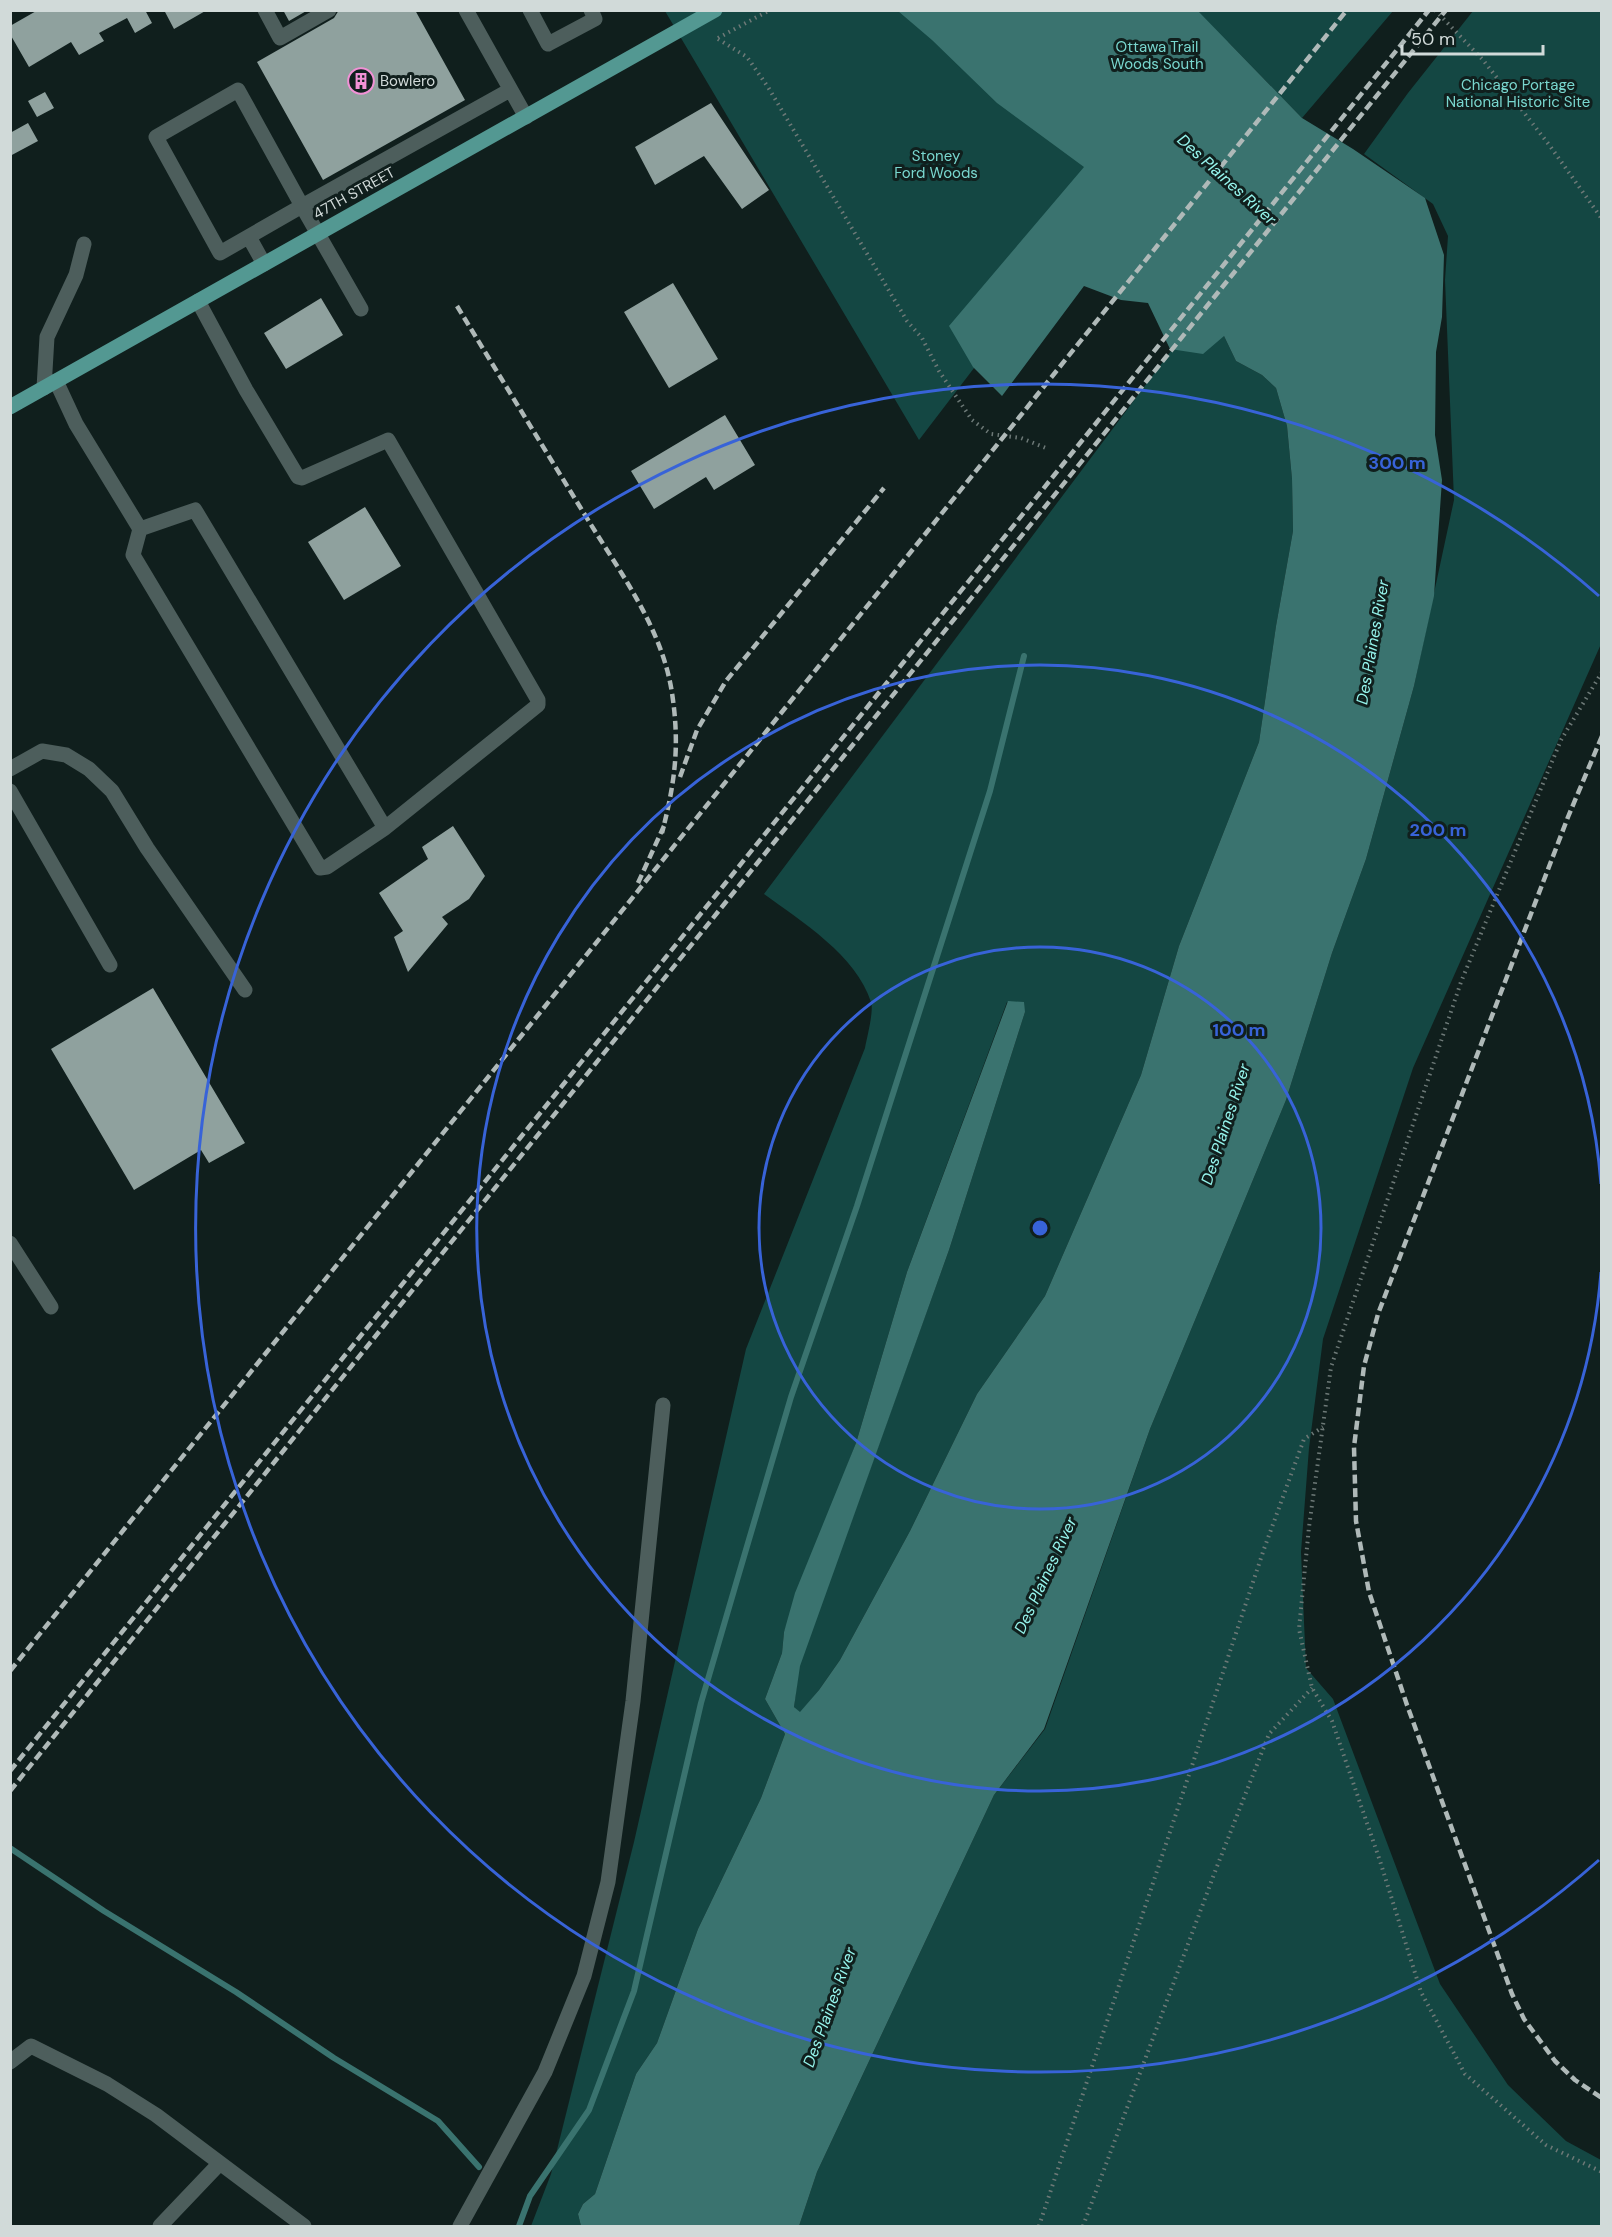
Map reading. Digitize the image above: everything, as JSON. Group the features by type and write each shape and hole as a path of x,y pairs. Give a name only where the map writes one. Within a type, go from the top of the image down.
{"main road":[{"name":"47TH STREET","path":"10,406 715,10"}],"street":[{"path":"265,10 280,38 329,10"},
{"path":"466,10 526,117"},
{"path":"530,10 548,44 595,19 591,10"},
{"path":"361,309 302,206 238,90 156,137 220,254 302,206 510,90"},
{"path":"249,237 264,264"},
{"path":"84,244 76,274 47,337 50,384 140,530 133,555 320,868 327,867 385,828 538,705 538,700 388,440 302,478 298,477 246,390 198,301"},
{"path":"140,530 195,510 385,828"},
{"path":"10,769 42,752 66,755 89,769 112,791 147,848 245,990"},
{"path":"10,791 110,965"},
{"path":"10,1243 51,1307"},
{"path":"460,2226 545,2072 584,1976 608,1882 633,1701 663,1405"},
{"path":"10,2062 31,2046 107,2084 156,2115 304,2226"},
{"path":"160,2226 219,2163"}],"path":[{"path":"770,10 718,39 747,57 768,87 907,321 922,338 939,371 972,420 991,434 1021,438 1046,448"},
{"path":"1435,10 1483,60 1550,146 1602,219"},
{"path":"1602,672 1561,740 1461,982 1331,1367 1309,1527 1299,1629 1312,1688 1332,1721 1380,1861 1421,1992 1465,2074 1546,2145 1602,2172"},
{"path":"1039,2226 1264,1549 1304,1439 1323,1427"},
{"path":"1083,2226 1211,1880 1269,1734 1312,1688"}],"green space":[{"name":"Stoney Ford Woods","path":"665,11 1393,11 1302,118 1228,42 1163,121 919,440"},
{"name":"Chicago Portage National Historic Site","path":"1473,11 1601,11 1601,644 1413,1068 1323,1339 1309,1448 1301,1552 1306,1668 1333,1699 1440,1984 1508,2085 1566,2141 1601,2160 1601,2226 799,2226 817,2172 994,1795 1045,1729 1150,1429 1286,1100 1332,953 1366,859 1414,686 1454,500 1445,280 1448,236 1433,204 1364,154 1408,93"},
{"path":"1204,307 1224,336 1236,361 1262,375 1276,388 1287,426 1292,479 1293,531 1259,742 1179,946 1141,1075 1045,1296 977,1394 910,1531 840,1660 800,1713 794,1707 799,1666 949,1250 1025,1012 1007,1002 907,1272 856,1443 784,1632 782,1653 765,1699 785,1734 761,1798 698,1929 657,2043 636,2074 595,2194 583,2204 578,2214 581,2226 531,2226 551,2174 634,1842 746,1349 865,1048 870,1024 871,1002 864,985 853,969 811,928 764,894"}],"water":[{"name":"Des Plaines River","path":"898,11 1198,11 1302,118 1353,149 1425,198 1444,255 1442,317 1436,352 1435,435 1442,480 1434,596 1414,686 1366,859 1332,953 1286,1100 1150,1429 1044,1729 994,1795 817,2172 799,2226 581,2226 578,2214 583,2204 595,2194 636,2074 657,2043 698,1929 761,1798 785,1734 765,1699 782,1653 784,1632 795,1593 856,1443 907,1272 1008,1001 1024,1002 1025,1012 949,1250 800,1666 794,1707 800,1712 840,1660 910,1531 977,1394 1045,1296 1141,1075 1179,946 1259,742 1293,531 1292,479 1287,426 1276,388 1262,375 1236,361 1224,336 1203,354 1170,349 1148,303 1121,300 1084,286 1002,396 973,367 949,326 1084,167 997,103 932,40"}],"building":[{"path":"38,10 145,10 152,23 135,33 127,18 99,33 104,41 79,55 71,42 29,67 10,34 10,26"},
{"path":"164,10 207,10 174,29"},
{"path":"283,10 308,10 289,21"},
{"name":"Bowlero","path":"339,10 415,10 465,100 323,180 257,62 334,18"},
{"path":"45,92 54,108 37,117 28,101"},
{"path":"711,103 769,190 742,209 704,156 655,185 635,147"},
{"path":"28,123 38,141 10,156 10,133"},
{"path":"673,283 718,359 669,388 624,312"},
{"path":"321,298 343,335 286,369 264,333"},
{"path":"725,415 755,465 714,490 706,477 654,509 631,471"},
{"path":"365,507 401,566 344,600 308,542"},
{"path":"453,826 485,876 469,899 442,917 448,924 408,972 394,937 403,931 379,893 428,859 422,847"},
{"path":"153,988 245,1143 209,1163 201,1150 134,1190 51,1049"}],"waterway":[{"path":"519,2226 530,2196 589,2110 634,1991 701,1703 791,1397 857,1206 990,791 1024,656"},
{"path":"10,1848 104,1911 236,1992 334,2058 438,2121 479,2167"}],"railway":[{"path":"10,1671 1347,10"},
{"path":"10,1771 1429,10"},
{"path":"10,1791 1446,10"},
{"path":"457,306 638,600 659,645 672,693 676,730 673,780 662,833"},
{"path":"680,777 697,730 726,681 884,488"},
{"path":"1602,736 1568,817 1378,1314 1364,1366 1354,1447 1356,1521 1369,1592 1407,1705 1512,1994 1524,2019 1555,2061 1575,2080 1602,2098"},
{"path":"638,883 664,826"}],"place":[{"name":"Bowlero","path":"361,81"}],"park label":[{"name":"Ottawa Trail Woods South","path":"1157,56"}]}
